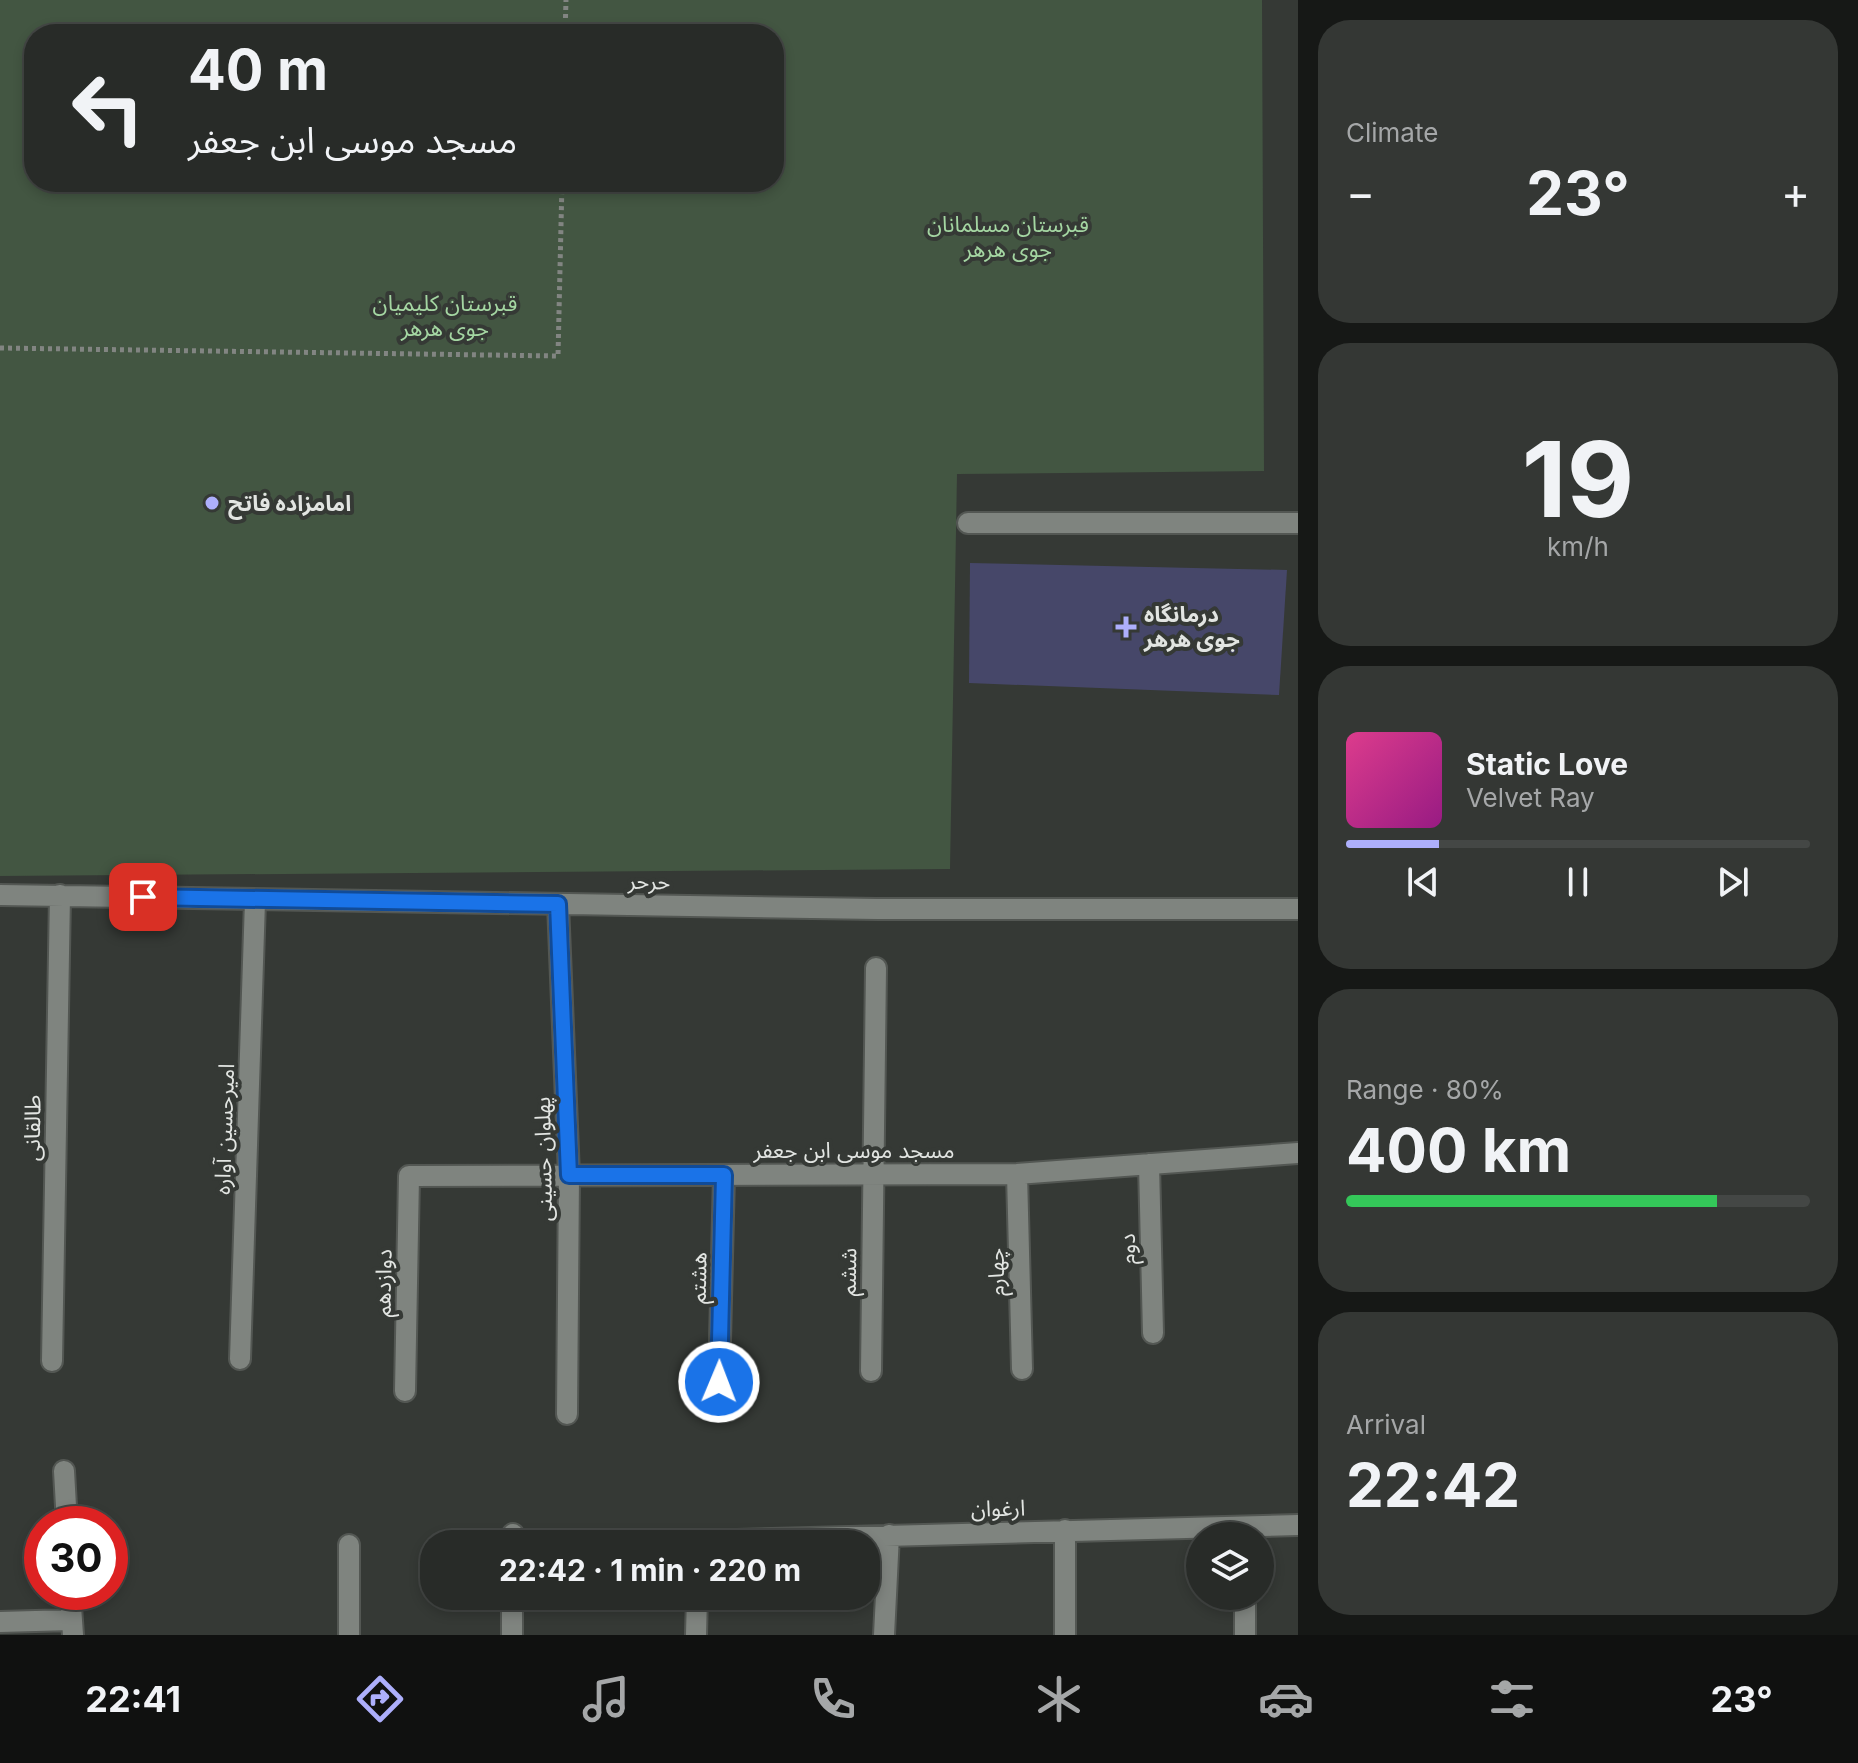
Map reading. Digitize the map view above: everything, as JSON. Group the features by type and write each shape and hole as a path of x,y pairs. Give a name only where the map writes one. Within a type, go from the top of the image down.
{"street":[{"path":"968,523 1298,523"},
{"name":"حرحر","path":"0,895 877,909 1298,909"},
{"name":"طالقانی","path":"52,1361 60,895"},
{"name":"امیرحسین آواره","path":"240,1359 255,901"},
{"name":"پهلوان حسینی","path":"558,904 569,1175 567,1414"},
{"name":"ششم","path":"871,1371 876,968"},
{"name":"مسجد موسی ابن جعفر","path":"409,1176 1017,1174 1298,1153"},
{"name":"دوم","path":"1149,1164 1153,1333"},
{"name":"چهارم","path":"1017,1174 1022,1369"},
{"name":"هشتم","path":"719,1382 724,1175"},
{"name":"دوازدهم","path":"405,1391 409,1176"},
{"path":"64,1471 66,1506"},
{"name":"ارغوان","path":"1274,1528 1298,1525"},
{"path":"1065,1530 1065,1635"},
{"name":"ارغوان","path":"880,1535 1065,1530 1186,1531"},
{"path":"884,1635 889,1535"},
{"path":"349,1545 349,1635"},
{"path":"512,1610 512,1635"},
{"path":"696,1635 697,1610"},
{"path":"1245,1610 1245,1635"},
{"path":"0,1622 72,1627"}],"path":[{"path":"565,24 566,0"},
{"path":"0,348 558,356 562,192"}],"green space":[{"name":"قبرستان مسلمانان جوی هرهر","path":"0,0 1262,0 1264,471 957,474 950,869 0,876"}],"building":[{"name":"درمانگاه جوی هرهر","path":"970,563 1287,570 1279,695 969,683"}],"place":[{"name":"امامزاده فاتح","path":"212,503"},
{"name":"درمانگاه جوی هرهر","path":"1126,627"}],"route":[{"path":"143,897 558,904 569,1175 724,1175 719,1382"}],"park label":[{"name":"قبرستان کلیمیان جوی هرهر","path":"445,316"}]}
